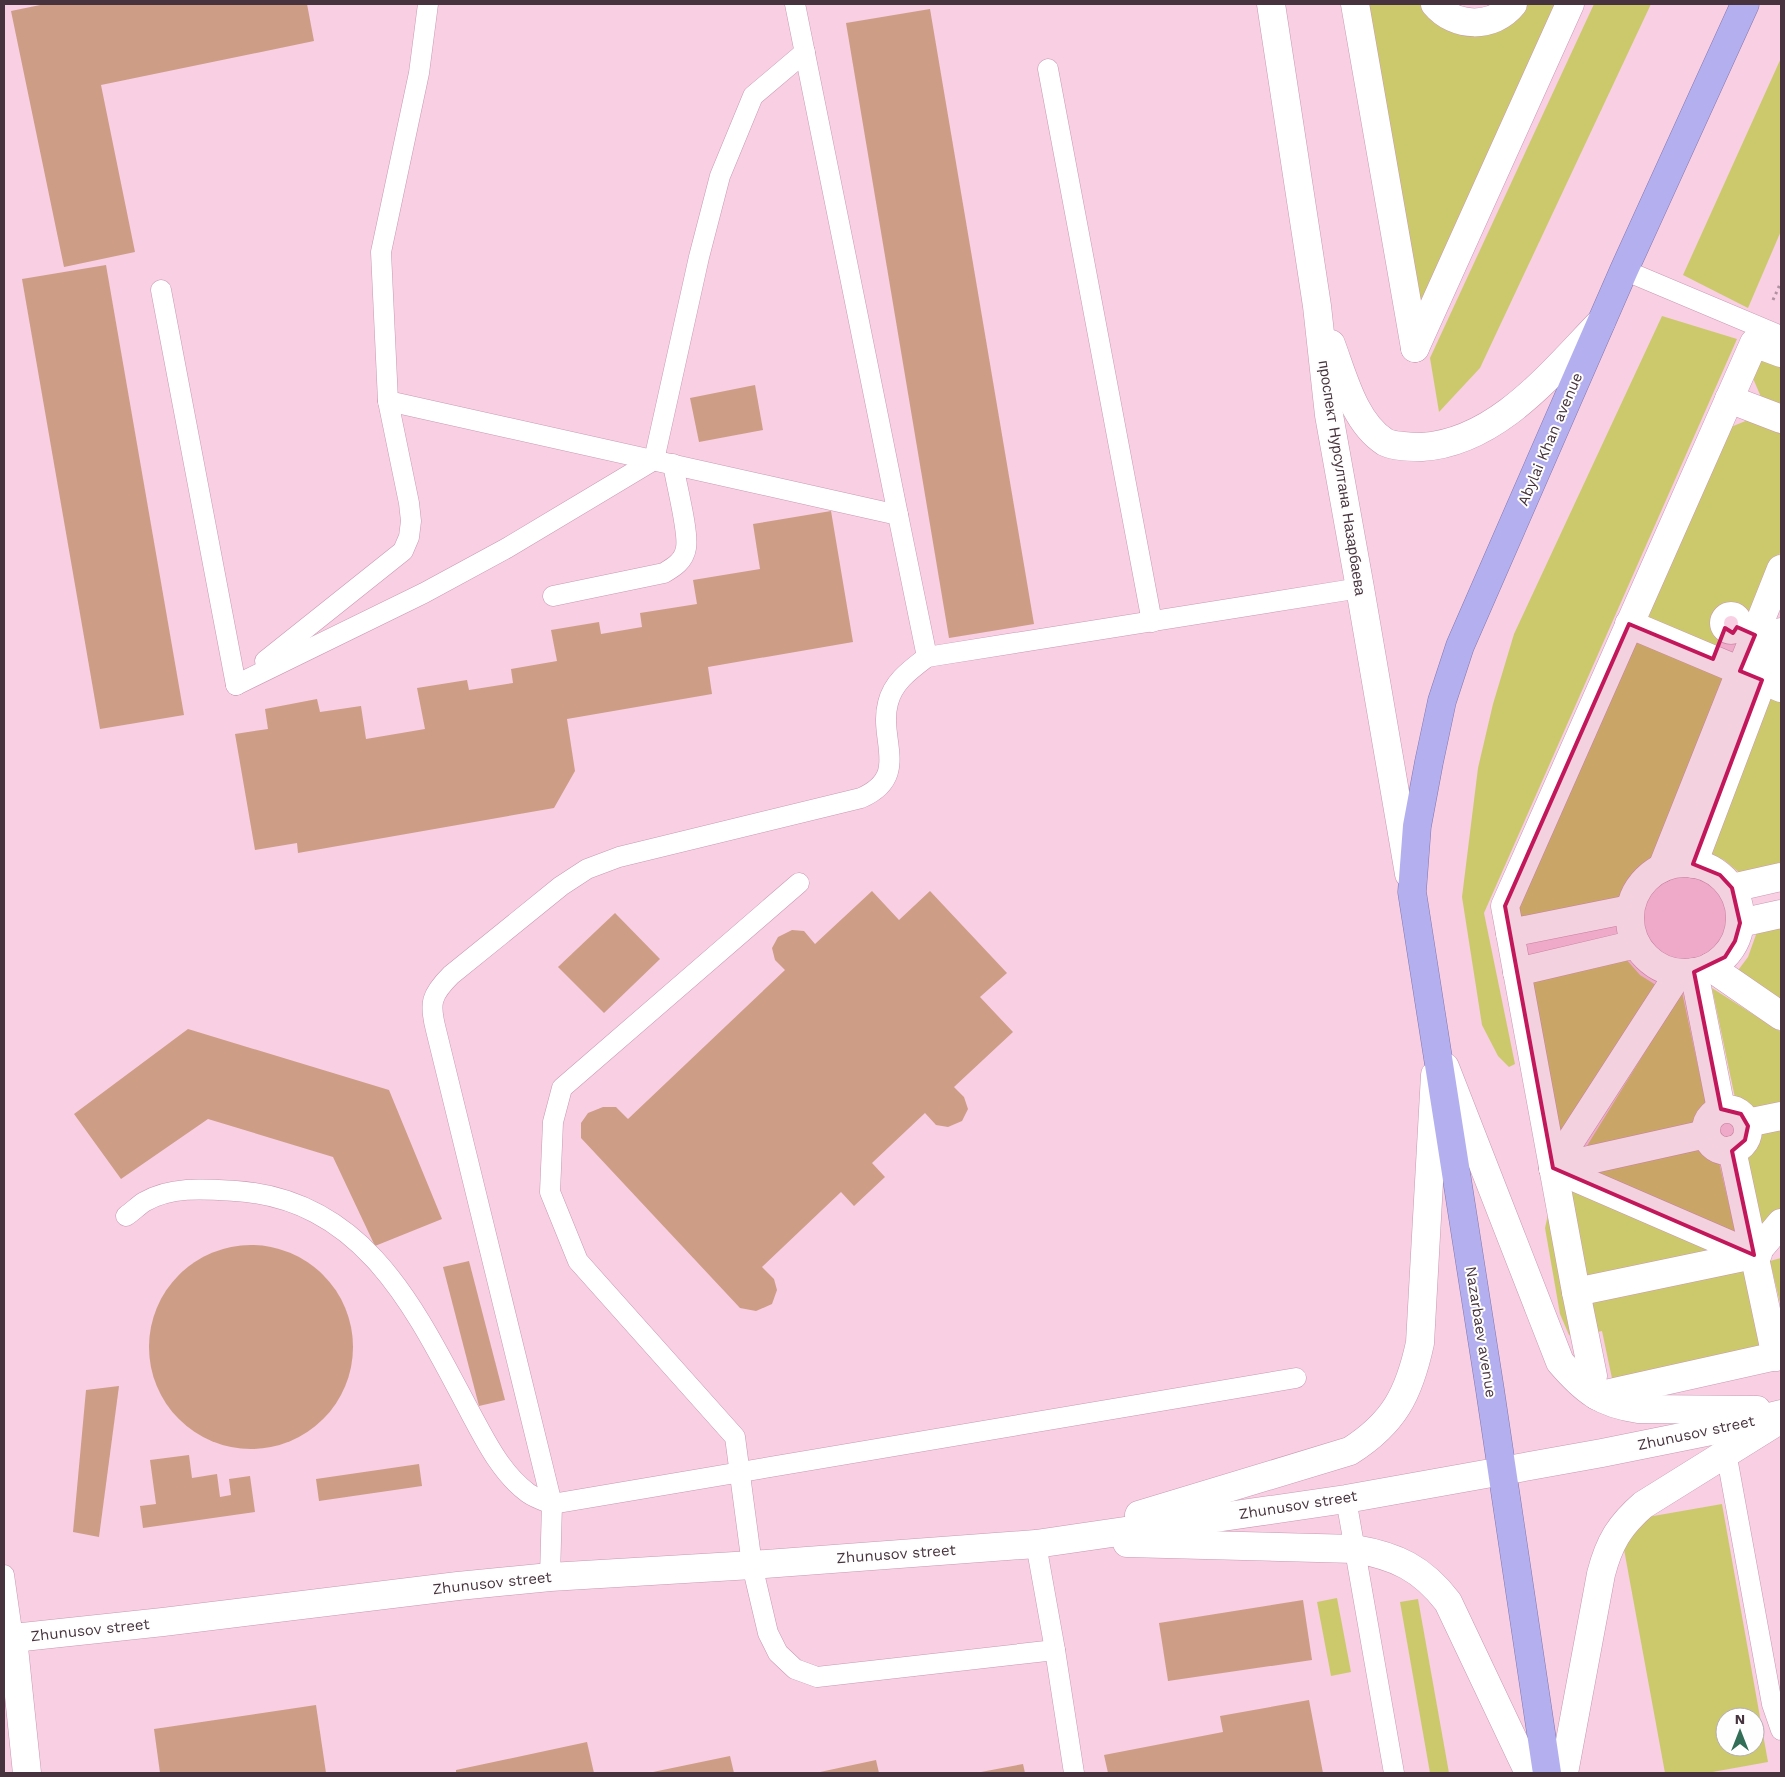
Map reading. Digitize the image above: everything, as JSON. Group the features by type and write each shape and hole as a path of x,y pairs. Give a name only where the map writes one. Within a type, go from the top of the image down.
{"highway":[{"name":"Abylai Khan avenue","path":"1412,892 1417,826 1442,700 1460,646 1624,270 1745,4"},
{"name":"Nazarbaev avenue","path":"1412,892 1547,1773"}],"street":[{"name":"проспект Нурсултана Назарбаева","path":"1271,4 1317,306 1329,415 1412,892"},
{"path":"1355,4 1415,348 1570,4"},
{"path":"1435,4 1448,16 1463,22 1479,23 1494,18 1508,10 1513,4"},
{"path":"1317,306 1355,407 1370,427 1386,443 1413,447 1436,446 1465,437 1511,411 1601,322"},
{"path":"1781,353 1754,343 1505,906 1595,1386 1604,1400 1624,1407 1639,1409 1781,1412"},
{"path":"1729,399 1781,419"},
{"path":"1662,868 1680,822 1708,786 1738,710 1761,680 1759,635 1781,572"},
{"path":"1629,624 1761,680"},
{"path":"1713,659 1759,635"},
{"path":"1693,864 1705,832 1708,786"},
{"path":"1680,822 1705,832"},
{"path":"1553,1168 1694,971 1725,957 1736,941 1740,924 1739,905 1732,888 1720,875 1706,867 1693,864 1673,864 1662,868 1645,880 1635,894 1630,910 1630,927 1636,944 1647,958 1662,968 1694,971 1781,1016"},
{"path":"1732,888 1781,877"},
{"path":"1510,933 1630,910"},
{"path":"1740,924 1781,914"},
{"path":"1563,923 1571,960"},
{"path":"1517,972 1636,944"},
{"path":"1694,971 1721,1109"},
{"path":"1436,1044 1560,1362 1586,1390 1595,1386 1779,1356 1754,1255 1732,1150"},
{"path":"1043,1542 1350,1452 1365,1442 1390,1417 1404,1397 1420,1343 1436,1044"},
{"path":"1721,1109 1728,1109 1741,1114 1746,1124 1748,1134 1745,1140 1741,1145 1732,1150 1716,1148 1710,1143 1706,1134 1706,1124 1721,1109"},
{"path":"1746,1124 1781,1116"},
{"path":"1553,1168 1706,1134"},
{"path":"1553,1168 1754,1255"},
{"path":"1754,1255 1781,1223"},
{"path":"1576,1292 1781,1249"},
{"name":"Zhunusov street","path":"8,1639 458,1586 550,1577 752,1565 1043,1542 1346,1499 1501,1470 1724,1441 1781,1412"},
{"path":"1564,1773 1601,1574 1614,1536 1628,1518 1643,1505 1724,1441 1781,1419"},
{"path":"1043,1542 1355,1549 1391,1557 1409,1565 1438,1588 1448,1602 1529,1773"},
{"path":"8,1639 26,1773"}],"lane":[{"path":"236,685 403,551 410,538 409,503 388,400 381,252 419,72 428,4"},
{"path":"795,4 926,657"},
{"path":"553,596 664,572 675,567 683,558 686,548 686,535 664,462 699,257 720,176 752,96 805,52"},
{"path":"1048,69 1152,622"},
{"path":"1624,270 1781,336"},
{"path":"161,290 236,685"},
{"path":"388,400 898,515"},
{"path":"236,685 424,593 664,462"},
{"path":"550,1577 552,1504 432,1016 433,1000 439,987 451,975 561,886 587,869 619,857 861,798 874,792 883,782 889,769 890,755 886,713 890,698 896,684 926,657 1360,588"},
{"path":"799,883 562,1088 553,1122 550,1192 578,1261 735,1437 752,1565 768,1633 778,1653 795,1669 817,1677 1056,1650"},
{"path":"126,1216 144,1202 165,1193 188,1190 213,1190 274,1197 307,1208 329,1220 374,1256 395,1281 417,1314 490,1448 514,1481 529,1494 552,1504 1296,1378"},
{"path":"1724,1441 1772,1704 1781,1730"},
{"path":"1346,1499 1394,1773"},
{"path":"1043,1542 1074,1773"},
{"path":"4,1575 8,1639"}],"highlighted area":[{"path":"1629,624 1713,659 1725,628 1733,633 1737,627 1755,635 1740,671 1762,680 1693,864 1720,875 1732,888 1740,923 1735,941 1725,957 1694,972 1721,1109 1741,1114 1748,1126 1745,1140 1732,1151 1754,1255 1553,1168 1505,906"}],"shaded area":[{"path":"1364,4 1423,4 1432,16 1523,4 1557,4 1418,312"},
{"path":"1594,4 1651,4 1480,368 1439,412 1430,358"},
{"path":"1781,58 1781,231 1748,308 1683,275"},
{"path":"1662,316 1737,339 1484,913 1515,1064 1509,1067 1498,1056 1482,1025 1462,897 1478,768 1493,704 1514,634"},
{"path":"1761,351 1781,358 1781,405 1761,397 1752,376"},
{"path":"1748,420 1781,433 1781,550 1751,629 1741,625 1738,615 1726,614 1721,618 1722,629 1716,646 1645,616 1726,429"},
{"path":"1634,641 1729,681 1661,855 1640,868 1629,879 1618,901 1513,921"},
{"path":"1763,694 1781,701 1781,866 1741,874 1724,860 1704,852"},
{"path":"1781,923 1781,1004 1736,973 1748,957 1758,929"},
{"path":"1625,958 1640,975 1659,987 1555,1150 1523,980"},
{"path":"1712,988 1781,1032 1781,1107 1751,1109 1745,1103 1735,1098"},
{"path":"1682,992 1706,1104 1697,1116 1694,1127 1582,1154"},
{"path":"1781,1126 1781,1213 1764,1234 1745,1153 1753,1143 1757,1132"},
{"path":"1700,1146 1708,1154 1718,1158 1737,1239 1584,1171"},
{"path":"1561,1179 1722,1253 1579,1279"},
{"path":"1550,1206 1576,1339 1569,1335 1560,1314 1545,1228"},
{"path":"1781,1258 1781,1307 1770,1261"},
{"path":"1744,1265 1761,1353 1613,1383 1602,1331 1590,1334 1582,1299"},
{"path":"1722,1504 1758,1707 1715,1707 1715,1757 1765,1757 1765,1745 1768,1762 1707,1773 1665,1773 1619,1522"},
{"path":"1337,1598 1351,1672 1331,1676 1317,1602"},
{"path":"1418,1599 1449,1773 1430,1773 1400,1602"}],"building":[{"path":"45,4 307,4 314,41 101,85 135,252 64,267 11,11"},
{"path":"930,9 1034,624 949,638 846,23"},
{"path":"106,265 184,715 100,729 22,279"},
{"path":"755,385 763,430 699,442 690,398"},
{"path":"831,511 853,642 708,667 712,694 567,719 575,771 554,808 298,853 297,843 255,850 235,734 268,729 265,709 317,699 320,712 361,706 366,739 425,729 417,688 467,680 469,690 513,683 511,669 557,661 551,630 599,622 601,634 642,627 640,613 697,604 693,580 760,569 753,524"},
{"path":"872,891 899,920 930,891 1007,973 980,997 1013,1032 954,1087 964,1097 968,1109 962,1121 948,1127 936,1125 925,1113 872,1163 885,1177 854,1206 841,1192 762,1267 774,1279 777,1290 772,1304 756,1311 740,1308 581,1138 581,1123 588,1113 603,1107 616,1107 628,1119 785,970 775,960 772,948 778,937 792,930 804,931 815,944"},
{"path":"615,913 660,959 604,1013 558,967"},
{"path":"188,1029 389,1090 442,1219 375,1246 333,1157 208,1119 121,1179 74,1114"},
{"path":"251,1245 271,1247 299,1257 316,1268 330,1282 345,1308 351,1327 353,1347 351,1367 341,1395 330,1412 316,1426 290,1441 271,1447 251,1449 231,1447 203,1437 186,1426 172,1412 157,1386 151,1367 149,1347 151,1327 161,1299 172,1282 186,1268 212,1253 231,1247"},
{"path":"469,1261 505,1400 479,1406 443,1267"},
{"path":"119,1386 99,1537 73,1532 86,1390"},
{"path":"189,1455 192,1478 217,1474 220,1497 231,1495 229,1479 250,1476 255,1512 143,1528 140,1506 156,1504 150,1460"},
{"path":"419,1464 422,1486 319,1501 316,1479"},
{"path":"1303,1600 1312,1660 1168,1681 1159,1623"},
{"path":"1309,1700 1323,1773 1108,1773 1104,1755 1223,1732 1220,1716"},
{"path":"316,1705 326,1773 160,1773 154,1729"},
{"path":"587,1742 594,1773 456,1773 456,1770"},
{"path":"730,1756 734,1773 653,1773 653,1772"},
{"path":"876,1760 879,1773 820,1773 820,1772"},
{"path":"1023,1764 1025,1773 981,1772"}]}
